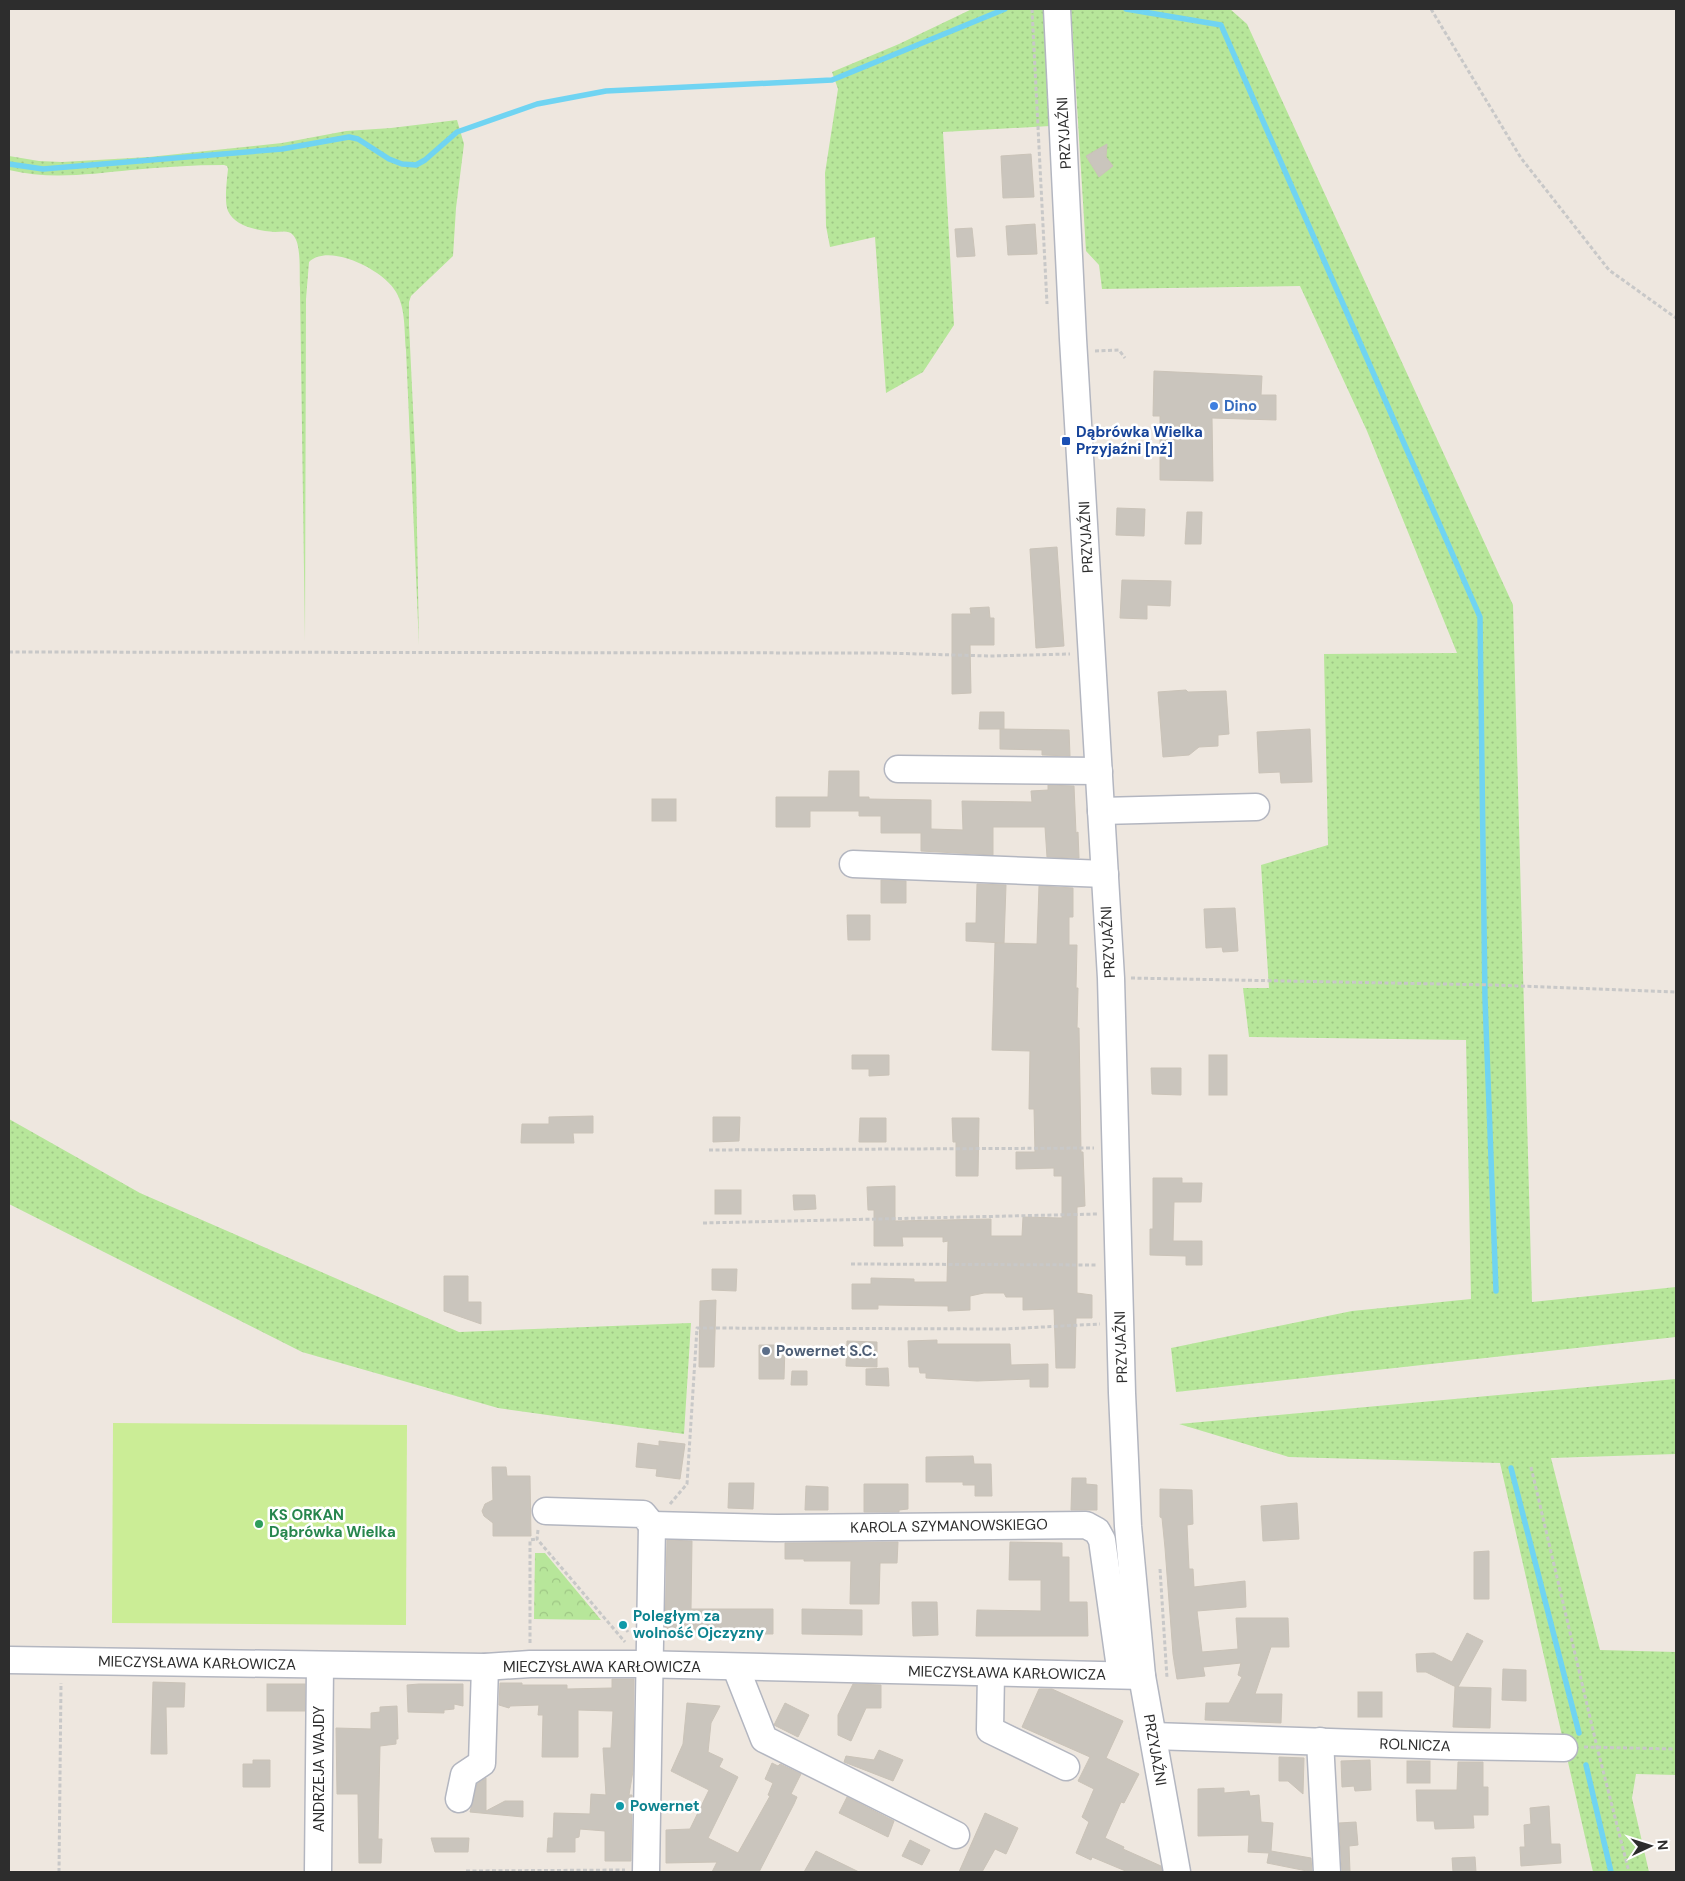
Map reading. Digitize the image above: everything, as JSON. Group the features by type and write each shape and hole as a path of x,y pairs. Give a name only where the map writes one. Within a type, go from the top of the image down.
{"street":[{"name":"PRZYJAŹNI","path":"1057,9 1074,348 1093,653 1110,978 1132,1676 1153,1736 1177,1872"},
{"path":"898,769 1099,772"},
{"path":"1101,811 1256,808"},
{"path":"853,864 1105,874"},
{"path":"546,1511 643,1514 652,1525 644,1665 648,1871"},
{"name":"KAROLA SZYMANOWSKIEGO","path":"652,1525 777,1528 1086,1525 1097,1531 1102,1540 1132,1676"},
{"name":"MIECZYSŁAWA KARŁOWICZA","path":"9,1660 485,1667 530,1664 644,1665 1132,1676"},
{"name":"ANDRZEJA WAJDY","path":"318,1872 320,1665"},
{"path":"459,1799 464,1776 482,1763 485,1667"},
{"path":"736,1668 764,1739 956,1835"},
{"path":"991,1673 990,1730 1066,1767"},
{"name":"ROLNICZA","path":"1153,1736 1564,1748"},
{"path":"1320,1741 1327,1872"}],"path":[{"path":"1431,9 1521,158 1609,270 1676,318"},
{"path":"9,652 885,653 990,656 1093,653"},
{"path":"1110,978 1468,984 1676,992"},
{"path":"709,1150 1116,1147"},
{"path":"703,1223 1118,1214"},
{"path":"851,1264 1118,1265"},
{"path":"652,1525 687,1484 697,1328 1005,1329 1120,1323"},
{"path":"1531,1467 1597,1747 1629,1872"},
{"path":"546,1511 538,1511 538,1540 644,1665"},
{"path":"530,1664 530,1540 538,1540"},
{"path":"59,1872 61,1662"},
{"path":"1564,1748 1676,1749"},
{"path":"466,1870 648,1871"}],"green space":[{"path":"972,9 1045,9 1050,126 943,132 954,325 923,372 886,393 875,237 830,247 826,226 825,173 838,89 832,72 899,44"},
{"path":"1071,9 1230,9 1247,24 1513,605 1532,1302 1676,1287 1676,1337 1176,1392 1171,1348 1352,1311 1471,1299 1466,1040 1249,1037 1243,988 1269,988 1261,865 1328,845 1324,654 1457,653 1367,431 1300,286 1102,289 1099,265 1086,251"},
{"path":"457,120 464,144 456,208 453,256 411,296 409,302 416,471 419,645 406,350 402,306 396,292 381,276 356,262 329,255 318,257 309,262 306,299 305,641 300,268 296,239 289,232 275,232 248,227 231,216 226,202 228,169 224,165 40,175 9,170 9,156 39,161 62,162 149,157 282,143 346,131"},
{"path":"9,1119 140,1193 459,1332 691,1323 684,1434 498,1408 302,1352 9,1204"},
{"path":"1676,1379 1676,1454 1551,1458 1600,1650 1676,1652 1676,1775 1636,1774 1632,1798 1649,1872 1593,1872 1500,1463 1289,1457 1179,1424"},
{"name":"KS ORKAN Dąbrówka Wielka","path":"113,1423 407,1425 406,1625 112,1623"},
{"path":"535,1553 545,1553 601,1620 534,1619"}],"building":[{"path":"1107,144 1106,157 1113,166 1099,177 1086,156"},
{"path":"1031,154 1034,197 1003,198 1001,156"},
{"path":"1035,224 1037,254 1008,255 1006,226"},
{"path":"972,228 975,256 957,257 955,229"},
{"name":"Dino","path":"1154,371 1262,376 1261,395 1276,395 1276,420 1212,418 1213,481 1160,480 1160,416 1153,416"},
{"path":"1117,508 1145,509 1144,536 1116,535"},
{"path":"1187,512 1202,512 1201,544 1185,544"},
{"path":"1057,547 1064,646 1036,648 1030,549"},
{"path":"1122,580 1171,581 1170,606 1147,605 1147,619 1120,618"},
{"path":"989,607 990,618 994,618 994,645 970,645 971,693 952,694 952,614 971,614 970,608"},
{"path":"1186,690 1188,692 1226,691 1229,734 1218,735 1218,746 1199,747 1189,755 1163,757 1158,692"},
{"path":"980,712 1004,712 1004,729 979,729"},
{"path":"1000,729 1069,730 1070,756 1042,755 1042,750 1000,749"},
{"path":"1310,729 1312,782 1281,783 1280,772 1259,773 1257,732"},
{"path":"829,771 859,771 859,797 869,797 869,799 931,800 931,829 963,830 962,801 1032,802 1031,791 1048,790 1048,785 1074,786 1079,858 1047,857 1045,827 993,827 993,855 921,851 921,833 881,833 881,816 859,816 859,811 810,811 810,827 776,827 776,797 828,797"},
{"path":"652,799 676,799 676,821 652,821"},
{"path":"881,880 906,881 906,903 881,903"},
{"path":"977,884 1006,885 1004,943 966,941 966,923 976,923"},
{"path":"1039,886 1073,888 1073,917 1069,917 1069,945 1077,945 1077,1028 1079,1028 1081,1152 1083,1152 1085,1206 1077,1207 1077,1293 1092,1295 1092,1318 1076,1318 1075,1368 1056,1368 1054,1309 1023,1310 1023,1297 1006,1297 1004,1293 984,1293 970,1296 970,1310 948,1311 948,1306 878,1305 878,1309 852,1309 852,1284 871,1284 871,1278 914,1279 914,1282 947,1282 948,1241 943,1242 943,1237 902,1237 903,1246 874,1246 874,1210 868,1210 867,1187 895,1186 895,1221 991,1219 991,1236 1022,1236 1023,1217 1062,1218 1062,1176 1054,1176 1054,1168 1016,1169 1016,1152 1035,1152 1034,1109 1029,1109 1030,1051 992,1050 995,943 1037,944"},
{"path":"1235,908 1238,951 1223,952 1222,947 1206,948 1204,909"},
{"path":"847,915 870,915 870,940 848,940"},
{"path":"852,1055 889,1055 889,1075 869,1076 869,1069 852,1069"},
{"path":"1209,1055 1227,1055 1227,1095 1209,1095"},
{"path":"1151,1068 1181,1068 1181,1095 1152,1094"},
{"path":"593,1116 593,1133 573,1133 574,1143 521,1143 522,1124 549,1124 549,1117"},
{"path":"713,1117 740,1117 739,1141 713,1142"},
{"path":"860,1118 886,1118 886,1142 859,1142"},
{"path":"952,1118 979,1118 978,1176 956,1176 956,1142 953,1142"},
{"path":"1153,1178 1182,1178 1182,1183 1202,1183 1201,1202 1174,1202 1173,1241 1202,1241 1202,1265 1186,1265 1186,1256 1150,1255 1150,1229 1153,1229"},
{"path":"715,1190 741,1190 741,1214 715,1214"},
{"path":"793,1195 815,1195 816,1209 794,1210"},
{"path":"712,1269 737,1269 736,1291 712,1290"},
{"path":"444,1276 468,1276 468,1302 481,1302 481,1324 444,1311"},
{"path":"716,1300 714,1367 699,1367 700,1301"},
{"path":"937,1340 937,1344 1010,1344 1011,1365 1048,1364 1048,1387 1030,1387 1030,1379 977,1381 926,1378 926,1373 920,1373 919,1367 909,1367 908,1341"},
{"path":"847,1341 877,1342 877,1367 846,1366"},
{"path":"759,1345 785,1345 784,1379 759,1379"},
{"path":"888,1368 889,1386 866,1385 866,1369"},
{"path":"792,1371 807,1371 807,1385 791,1385"},
{"path":"659,1441 685,1444 680,1479 656,1476 657,1469 636,1467 638,1443 659,1446"},
{"path":"973,1456 974,1464 991,1464 992,1496 975,1496 975,1485 963,1485 963,1482 926,1482 926,1457"},
{"path":"492,1467 506,1467 507,1476 530,1476 531,1536 493,1536 493,1523 484,1516 482,1511 485,1504 493,1500"},
{"path":"1072,1478 1086,1478 1086,1484 1097,1485 1097,1510 1071,1510"},
{"path":"729,1483 754,1483 753,1509 728,1508"},
{"path":"864,1484 908,1484 908,1509 899,1510 899,1512 864,1512"},
{"path":"806,1486 828,1487 828,1510 805,1510"},
{"path":"1160,1489 1192,1490 1193,1524 1187,1525 1189,1569 1193,1569 1194,1587 1245,1581 1246,1607 1197,1611 1202,1652 1238,1649 1236,1618 1288,1618 1289,1647 1271,1647 1255,1694 1282,1694 1281,1723 1205,1720 1206,1703 1229,1703 1242,1677 1238,1675 1241,1663 1203,1667 1205,1676 1177,1679 1173,1654 1162,1518 1160,1517"},
{"path":"1297,1503 1299,1539 1263,1541 1261,1506"},
{"path":"667,1540 692,1541 691,1609 773,1609 773,1634 665,1634"},
{"path":"898,1542 897,1563 880,1563 879,1604 850,1604 851,1561 785,1559 785,1543"},
{"path":"1010,1542 1062,1543 1062,1557 1069,1557 1069,1602 1087,1602 1088,1636 976,1636 977,1610 1041,1611 1041,1580 1009,1580"},
{"path":"1489,1551 1489,1599 1474,1599 1474,1552"},
{"path":"912,1602 937,1602 938,1635 913,1636"},
{"path":"802,1609 862,1610 862,1635 802,1634"},
{"path":"1467,1633 1483,1641 1458,1687 1491,1688 1490,1728 1453,1727 1456,1687 1426,1672 1417,1672 1416,1654 1434,1653 1452,1662"},
{"path":"1503,1669 1526,1670 1526,1701 1502,1700"},
{"path":"612,1679 634,1679 633,1771 629,1795 632,1795 631,1861 605,1861 605,1831 580,1829 579,1837 575,1838 575,1852 547,1852 548,1838 553,1838 554,1813 590,1814 591,1794 606,1795 603,1748 611,1748 613,1711 578,1710 578,1757 542,1757 543,1715 538,1715 539,1705 510,1706 509,1708 499,1705 500,1683 567,1685 567,1689 612,1688"},
{"path":"153,1682 185,1683 184,1707 166,1707 167,1754 151,1754"},
{"path":"267,1684 305,1684 305,1711 267,1711"},
{"path":"463,1684 463,1706 454,1704 454,1709 444,1710 444,1713 408,1712 407,1685"},
{"path":"853,1684 881,1685 881,1708 866,1708 851,1741 838,1735 838,1715"},
{"path":"1039,1689 1052,1689 1123,1721 1106,1758 1139,1774 1124,1803 1121,1802 1105,1838 1124,1847 1123,1849 1161,1866 1162,1872 1128,1872 1092,1857 1091,1860 1076,1853 1089,1822 1082,1817 1094,1789 1078,1781 1090,1757 1022,1727"},
{"path":"1358,1692 1382,1692 1382,1717 1358,1717"},
{"path":"687,1703 720,1706 711,1723 708,1752 723,1759 719,1767 738,1777 708,1838 738,1853 770,1796 768,1795 773,1783 765,1779 772,1763 778,1766 780,1764 801,1774 791,1794 797,1797 794,1804 759,1872 712,1872 717,1862 666,1863 666,1830 690,1829 709,1790 671,1771 683,1744"},
{"path":"785,1703 809,1715 798,1737 774,1725"},
{"path":"397,1706 398,1739 396,1739 396,1744 380,1746 378,1839 382,1839 381,1863 359,1863 358,1794 337,1794 336,1728 371,1729 371,1713 380,1712 380,1707"},
{"path":"879,1750 903,1760 893,1781 844,1762 846,1756 874,1760"},
{"path":"1279,1757 1304,1758 1303,1794 1288,1781 1279,1781"},
{"path":"253,1760 270,1760 270,1787 243,1787 243,1764 253,1764"},
{"path":"1370,1760 1371,1790 1355,1791 1354,1786 1342,1787 1341,1761"},
{"path":"1407,1761 1430,1761 1430,1783 1407,1783"},
{"path":"1458,1762 1483,1762 1483,1787 1488,1787 1488,1815 1473,1815 1474,1828 1435,1829 1434,1821 1417,1821 1416,1790 1457,1790"},
{"path":"486,1778 486,1811 505,1801 523,1801 523,1817 470,1812 477,1784"},
{"path":"1224,1788 1224,1793 1249,1791 1250,1796 1259,1795 1261,1822 1273,1823 1271,1851 1311,1858 1312,1872 1267,1863 1269,1853 1248,1852 1249,1835 1198,1836 1198,1789"},
{"path":"847,1797 894,1821 888,1837 839,1813"},
{"path":"1549,1806 1551,1844 1560,1844 1561,1863 1521,1866 1520,1847 1525,1847 1524,1825 1531,1824 1530,1808"},
{"path":"985,1813 1018,1828 1006,1854 995,1849 982,1872 959,1872"},
{"path":"1356,1822 1358,1845 1349,1846 1350,1872 1342,1872 1339,1823"},
{"path":"431,1838 469,1838 468,1852 435,1852"},
{"path":"910,1840 930,1850 922,1865 902,1856"},
{"path":"816,1851 859,1872 804,1872"},
{"path":"1475,1857 1476,1872 1453,1872 1452,1858"}],"waterway":[{"path":"9,164 43,169 282,149 349,137 358,139 389,159 402,164 416,165 425,160 457,132 537,104 606,91 832,80 1005,9"},
{"path":"1126,9 1221,25 1480,617 1485,999 1496,1291"},
{"path":"1511,1468 1579,1733"},
{"path":"1586,1765 1611,1872"}],"place":[{"name":"Dino","path":"1214,406"},
{"name":"Dąbrówka Wielka Przyjaźni [nż]","path":"1066,441"},
{"name":"Powernet S.C.","path":"766,1351"},
{"name":"KS ORKAN Dąbrówka Wielka","path":"259,1524"},
{"name":"Poległym za wolność Ojczyzny","path":"623,1625"},
{"name":"Powernet","path":"620,1806"}]}
